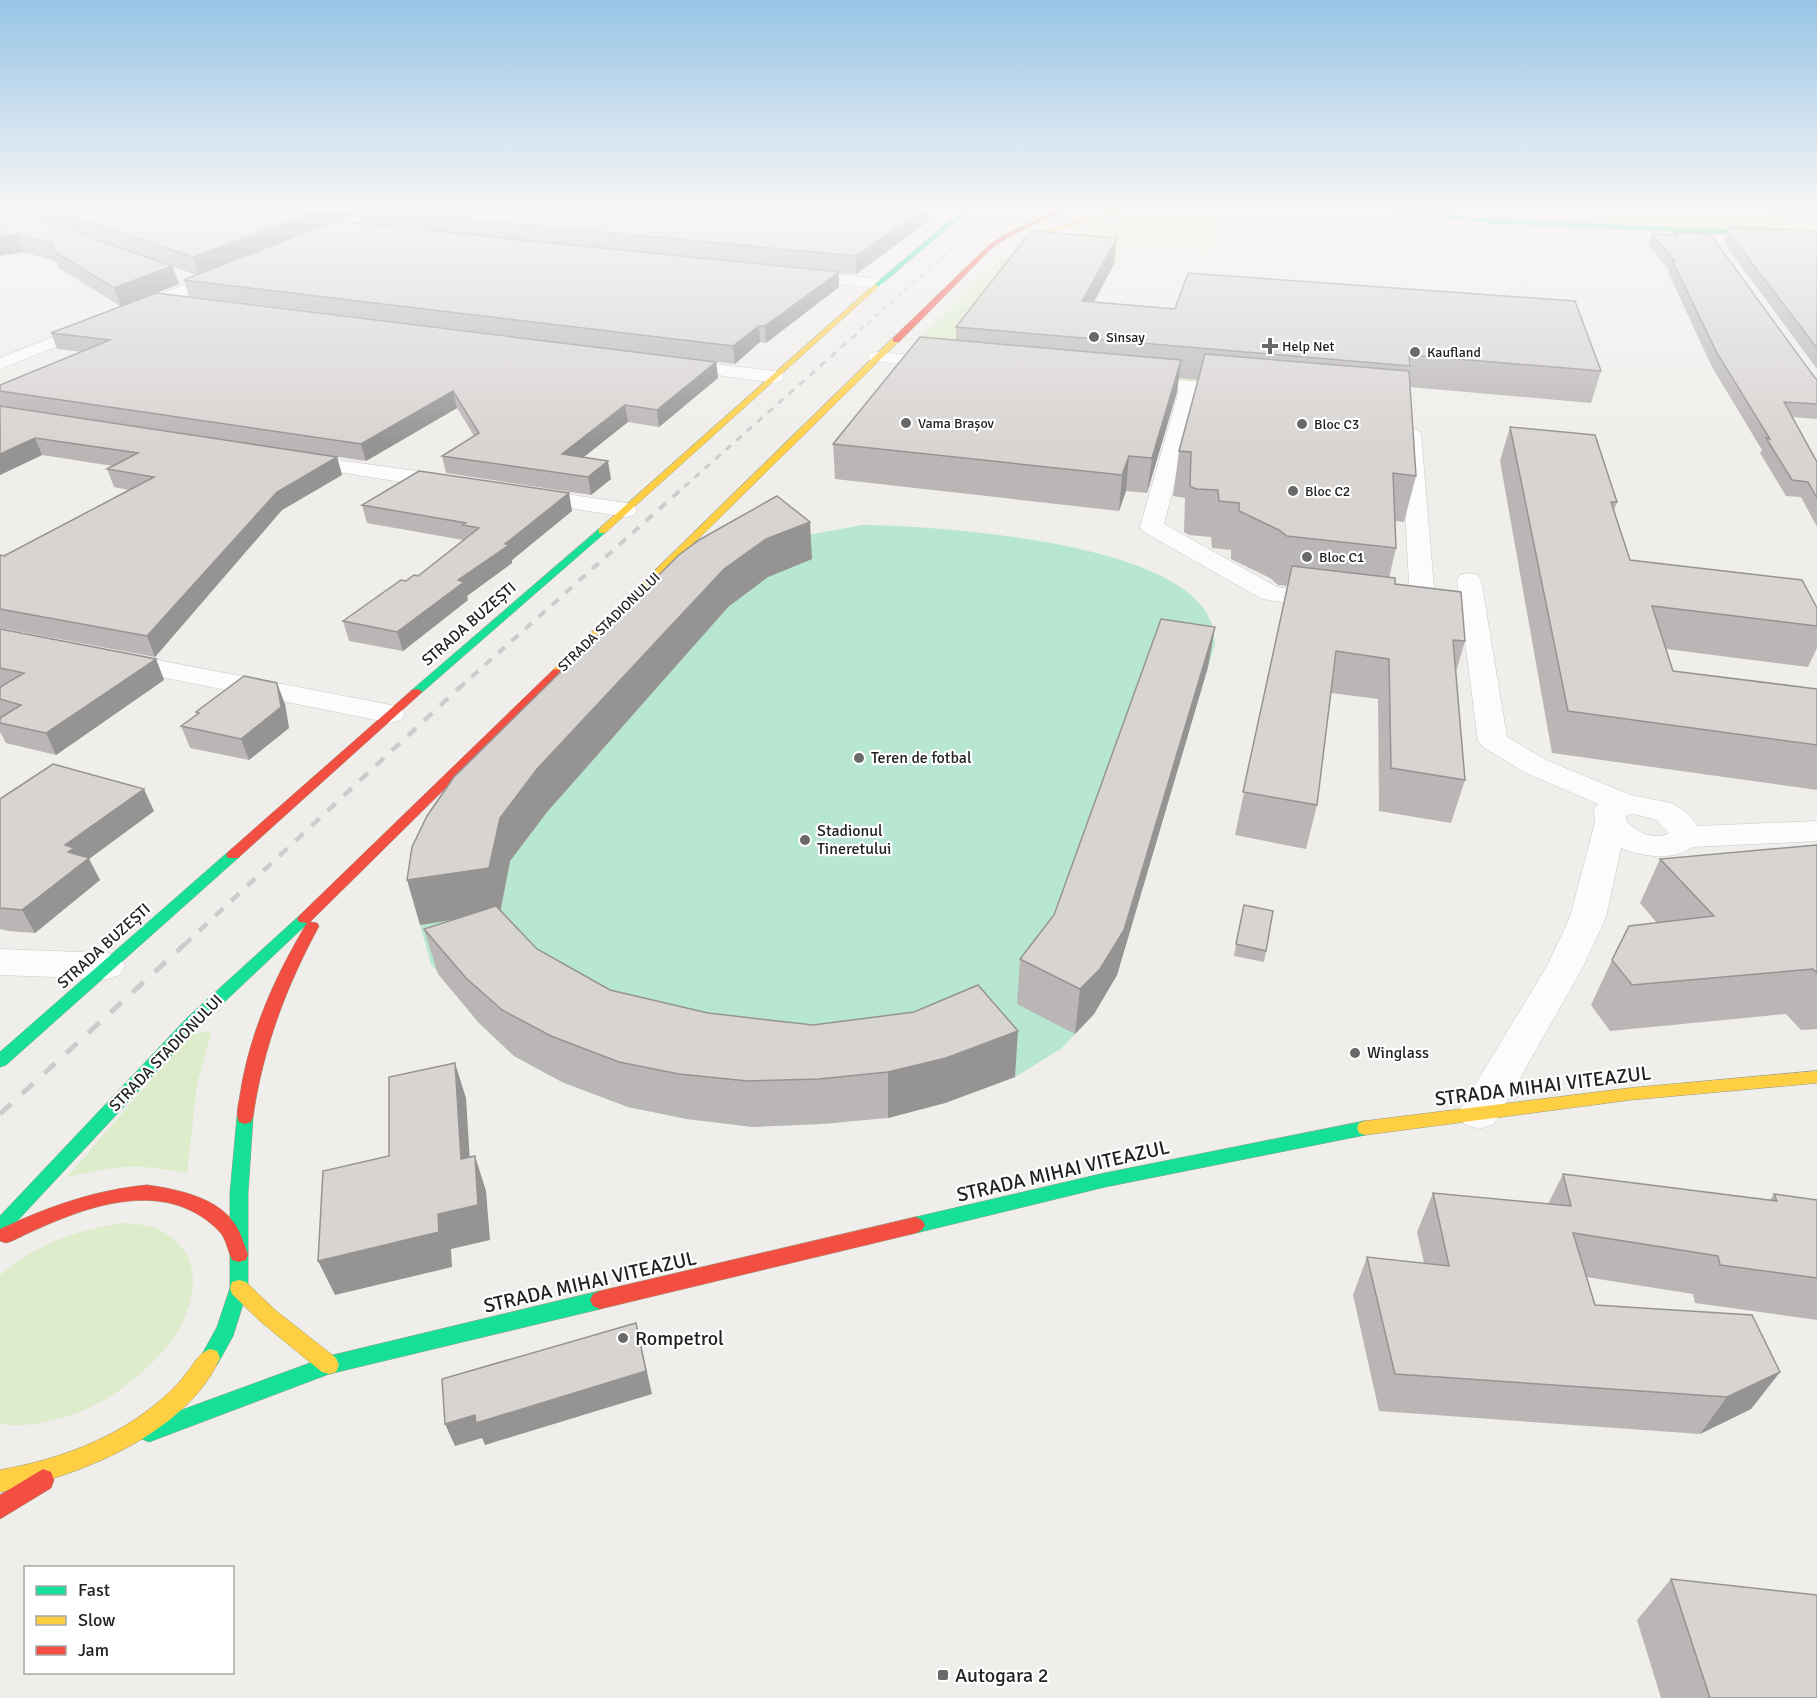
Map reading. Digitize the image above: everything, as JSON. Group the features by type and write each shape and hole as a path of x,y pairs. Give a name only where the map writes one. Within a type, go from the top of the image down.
{"main road":[{"name":"STRADA BUZEȘTI","path":"0,1061 876,286"},
{"name":"STRADA STADIONULUI","path":"0,1228 194,1021 340,885 951,286"},
{"name":"STRADA STADIONULUI","path":"0,1481 14,1480 59,1469 98,1452 129,1434 159,1412 185,1388 223,1337 239,1288 238,1254 244,1108 262,1028 279,984 298,947 340,885"},
{"name":"STRADA MIHAI VITEAZUL","path":"98,1452 329,1365 1105,1180 1376,1126 1630,1094 1817,1077"},
{"name":"STRADA STADIONULUI","path":"0,1239 50,1212 94,1198 135,1192 173,1195 204,1207 226,1227 238,1254"},
{"path":"239,1288 268,1316 329,1365"},
{"name":"STRADA STADIONULUI","path":"0,1508 59,1469"}],"street":[{"path":"0,364 195,286"},
{"path":"161,300 199,305"},
{"path":"877,357 965,365"},
{"path":"659,362 775,377"},
{"path":"1113,379 1261,393"},
{"path":"1190,387 1152,527 1271,594 1353,603"},
{"path":"1376,606 1423,612 1410,416"},
{"path":"280,457 467,486"},
{"path":"502,491 626,510"},
{"path":"1469,580 1493,741 1618,813 1625,837 1650,846 1673,846 1685,837 1817,831"},
{"path":"93,655 391,714"},
{"path":"1479,1113 1565,967 1584,927 1618,813"},
{"path":"0,962 107,966"}],"green space":[{"path":"973,286 1075,286 959,352 1222,377 1221,387 903,356"},
{"name":"Stadionul Tineretului","path":"862,525 944,529 997,535 1107,556 1154,573 1190,595 1211,622 1215,644 1117,975 1094,1014 1062,1048 1015,1077 945,1103 888,1117 822,1124 753,1127 686,1119 628,1107 562,1082 514,1056 479,1023 431,964 420,925 425,891 787,539"},
{"path":"212,1031 197,1084 187,1174 154,1168 127,1167 67,1177 191,1034"},
{"path":"123,1223 154,1228 172,1238 184,1251 191,1266 193,1282 191,1300 176,1334 150,1365 116,1393 97,1404 75,1414 37,1424 0,1424 0,1275 28,1255 58,1240 73,1234"}],"building":[{"path":"236,286 819,286 733,346"},
{"path":"988,286 1090,286 1082,301 1175,309 1183,286 1371,286 1575,301 1601,371 1409,355 1410,366 956,327"},
{"path":"1685,286 1748,286 1817,379 1817,404 1784,402 1817,462 1817,498 1808,482 1792,480 1766,438 1770,439 1717,353"},
{"path":"1770,286 1817,286 1817,348"},
{"path":"156,293 716,362 657,410 625,405 562,454 608,461 588,477 442,456 479,433 453,391 361,444 0,391 0,385 110,340 51,333"},
{"path":"920,337 1181,360 1152,458 1129,456 1122,475 833,444"},
{"path":"1205,354 1409,371 1416,476 1393,473 1396,548 1287,536 1239,511 1239,503 1219,501 1218,490 1196,489 1190,486 1191,452 1179,451"},
{"path":"0,406 337,457 277,492 147,636 0,609 0,555 4,556 154,477 107,469 138,453 35,438 0,454"},
{"path":"1510,427 1595,435 1617,502 1611,502 1630,560 1802,580 1817,608 1817,626 1652,606 1673,671 1817,689 1817,745 1568,711"},
{"path":"419,471 569,493 505,544 509,545 458,580 464,582 397,632 343,621 401,580 406,581 414,575 418,576 479,528 463,525 466,523 362,505"},
{"path":"777,496 810,522 766,539 724,569 537,769 500,818 489,868 407,880 412,847 427,816 454,777 679,555 699,540"},
{"path":"1292,566 1395,578 1395,584 1461,592 1465,641 1453,640 1465,780 1391,768 1389,659 1336,651 1317,805 1243,792"},
{"path":"1161,619 1215,627 1124,930 1100,969 1080,989 1020,959 1054,915"},
{"path":"0,629 156,659 46,733 0,723 0,718 21,705 0,699 0,687 24,673 0,668"},
{"path":"244,676 277,683 281,707 241,739 181,726 199,713 196,712"},
{"path":"53,764 144,789 65,845 74,848 68,852 89,858 22,910 0,908 0,799"},
{"path":"1817,845 1817,973 1813,969 1632,985 1612,960 1629,926 1714,916 1660,859"},
{"path":"1244,905 1273,911 1266,951 1236,944"},
{"path":"496,906 537,949 610,990 708,1013 813,1025 914,1012 978,985 1018,1031 946,1058 888,1072 819,1079 748,1081 679,1074 619,1062 551,1036 502,1010 466,978 424,929"},
{"path":"455,1063 461,1159 475,1156 478,1205 438,1214 439,1232 318,1261 323,1171 389,1156 389,1077"},
{"path":"1563,1174 1777,1201 1774,1194 1817,1200 1817,1278 1720,1265 1718,1256 1573,1233 1595,1305 1752,1315 1780,1372 1727,1397 1395,1374 1367,1257 1449,1266 1433,1193 1571,1206"},
{"path":"636,1323 646,1371 476,1423 475,1415 445,1424 442,1379"},
{"path":"1671,1579 1817,1595 1817,1698 1710,1698"}],"railway":[{"path":"860,330 910,286"},
{"path":"684,487 862,329"},
{"path":"458,689 685,486"},
{"path":"183,946 460,687"},
{"path":"0,1114 184,945"}],"traffic: fast":[{"path":"416,692 602,531"},
{"path":"0,1061 233,855"},
{"path":"0,1228 194,1021 304,919"},
{"path":"210,1358 226,1330 239,1288 239,1193 245,1117"},
{"path":"916,1225 1105,1180 1365,1128"},
{"path":"149,1432 329,1365 600,1300"}],"traffic: slow":[{"path":"602,531 876,286"},
{"path":"557,672 896,340"},
{"path":"1365,1128 1630,1094 1817,1077"},
{"path":"239,1288 268,1316 329,1365"},
{"path":"0,1481 59,1467 118,1441 170,1405 192,1383 210,1358"}],"traffic: jam":[{"path":"896,340 950,286"},
{"path":"304,919 557,672"},
{"path":"233,855 416,692"},
{"path":"245,1117 254,1066 268,1018 288,971 312,926"},
{"path":"6,1235 88,1202 117,1195 147,1193 175,1196 201,1206 225,1225 239,1254"},
{"path":"600,1300 916,1225"},
{"path":"0,1508 43,1480"}],"place":[{"name":"Sinsay","path":"1094,337"},
{"name":"Help Net","path":"1270,346"},
{"name":"Kaufland","path":"1415,352"},
{"name":"Vama Brașov","path":"906,423"},
{"name":"Bloc C3","path":"1302,424"},
{"name":"Bloc C2","path":"1293,491"},
{"name":"Bloc C1","path":"1307,557"},
{"name":"Teren de fotbal","path":"859,758"},
{"name":"Stadionul Tineretului","path":"805,840"},
{"name":"Winglass","path":"1355,1053"},
{"name":"Rompetrol","path":"623,1338"},
{"name":"Autogara 2","path":"943,1675"}]}
